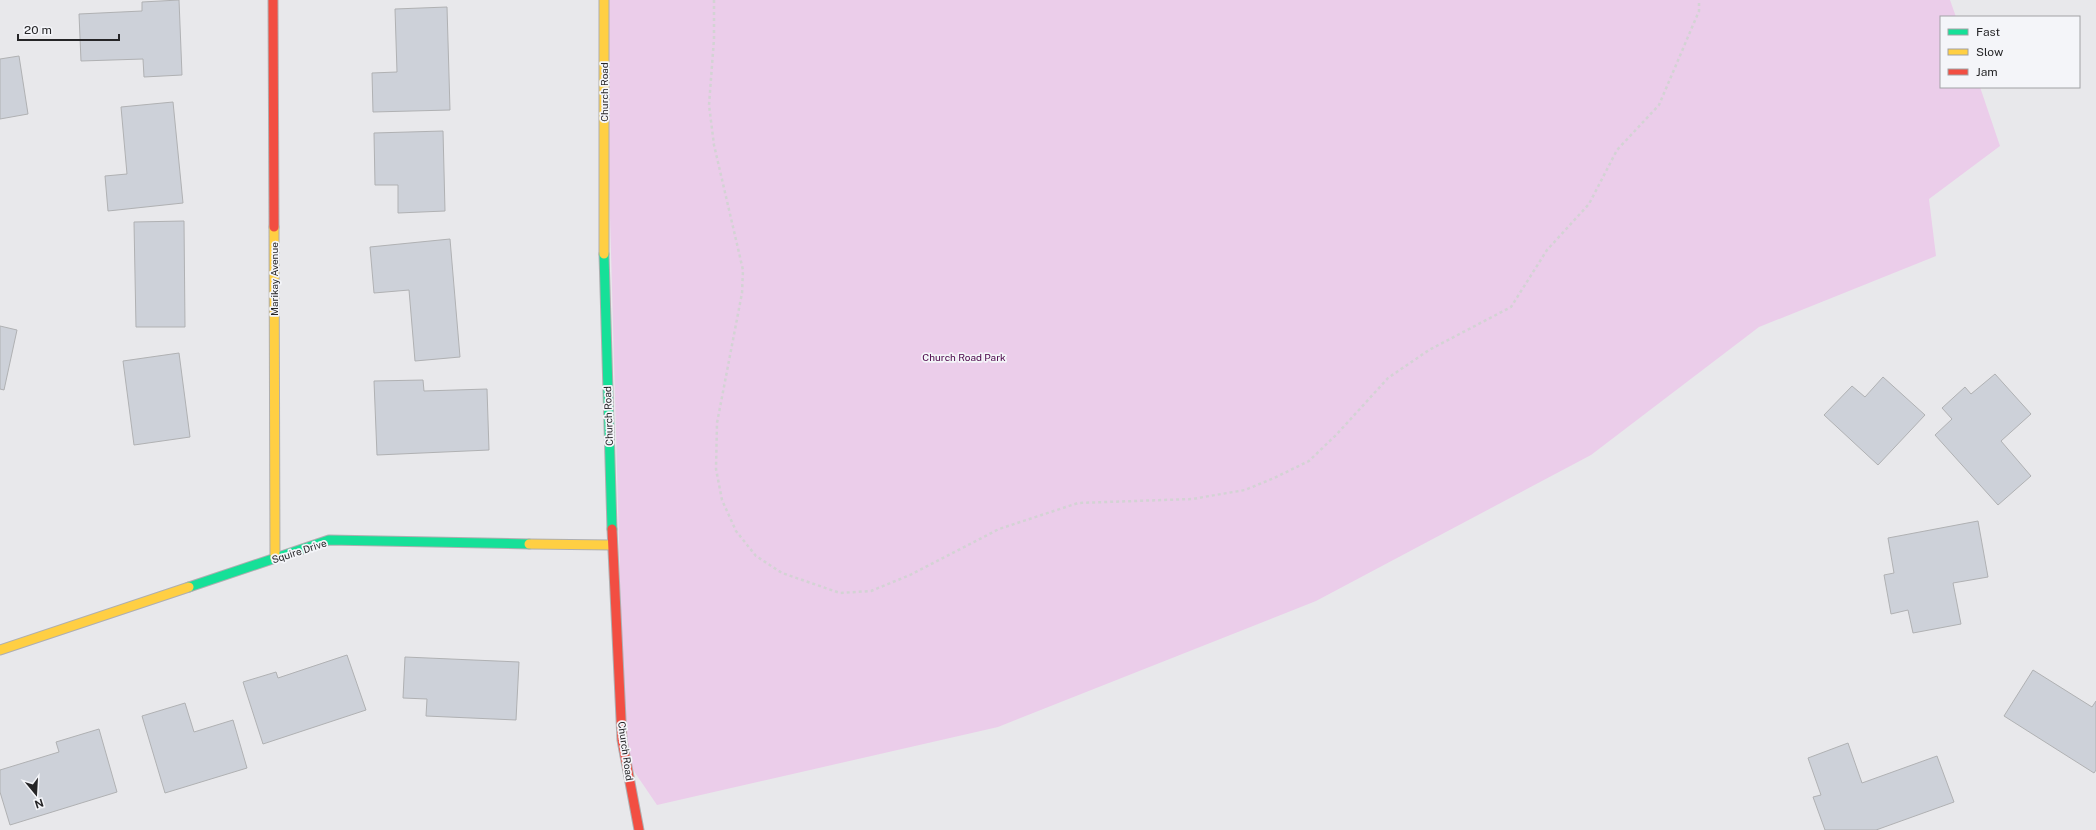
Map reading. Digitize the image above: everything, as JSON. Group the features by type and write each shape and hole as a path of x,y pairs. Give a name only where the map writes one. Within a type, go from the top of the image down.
{"street":[{"name":"Marikay Avenue","path":"274,0 275,558"},
{"name":"Church Road","path":"604,0 604,247 612,545 622,740 639,830"},
{"name":"Squire Drive","path":"0,650 329,540 612,545"}],"path":[{"path":"714,0 714,39 709,105 714,146 743,270 742,293 717,423 716,469 722,500 736,531 756,556 782,573 840,593 871,591 910,575 999,529 1078,503 1192,499 1245,490 1309,461 1337,434 1388,378 1429,350 1511,307 1547,250 1589,204 1617,150 1659,105 1699,11 1699,0"}],"green space":[{"name":"Church Road Park","path":"604,0 1950,0 1956,16 1940,16 1940,88 1980,88 2000,146 1929,199 1936,256 1759,327 1591,455 1316,601 998,727 657,805 625,758"}],"building":[{"path":"179,0 182,75 144,77 143,59 81,61 79,14 142,11 142,2"},
{"path":"447,7 450,110 373,112 372,73 397,72 395,9"},
{"path":"19,56 28,114 0,119 0,59"},
{"path":"173,102 183,203 108,211 105,176 127,174 121,107"},
{"path":"443,131 445,211 398,213 398,185 375,185 374,133"},
{"path":"184,221 185,327 136,327 134,222"},
{"path":"450,239 460,357 415,361 409,290 374,293 370,247"},
{"path":"0,326 17,330 4,390 0,389"},
{"path":"179,353 190,437 134,445 123,361"},
{"path":"1995,374 2031,414 2001,441 2031,476 1998,505 1935,435 1952,419 1942,408 1965,387 1971,394"},
{"path":"1883,377 1925,415 1878,465 1824,415 1852,386 1865,397"},
{"path":"423,380 424,391 487,389 489,450 377,455 374,381"},
{"path":"1978,521 1988,577 1953,583 1961,624 1913,633 1908,610 1891,614 1884,575 1894,573 1888,538"},
{"path":"347,655 366,710 263,744 243,682 276,672 278,678"},
{"path":"405,657 519,662 516,720 426,716 427,699 403,698"},
{"path":"2033,670 2092,707 2096,701 2096,770 2094,773 2004,716"},
{"path":"185,703 194,732 233,720 247,768 165,793 142,716"},
{"path":"99,729 117,792 10,825 0,792 0,770 59,752 56,742"},
{"path":"1848,743 1862,783 1937,756 1954,802 1876,830 1825,830 1813,797 1821,795 1808,758"}],"traffic: fast":[{"path":"604,254 612,529"},
{"path":"189,587 329,540 529,544"}],"traffic: slow":[{"path":"604,0 604,254"},
{"path":"274,227 275,558"},
{"path":"529,544 612,545"},
{"path":"0,650 189,587"}],"traffic: jam":[{"path":"273,0 274,227"},
{"path":"612,529 622,740 639,830"}]}
